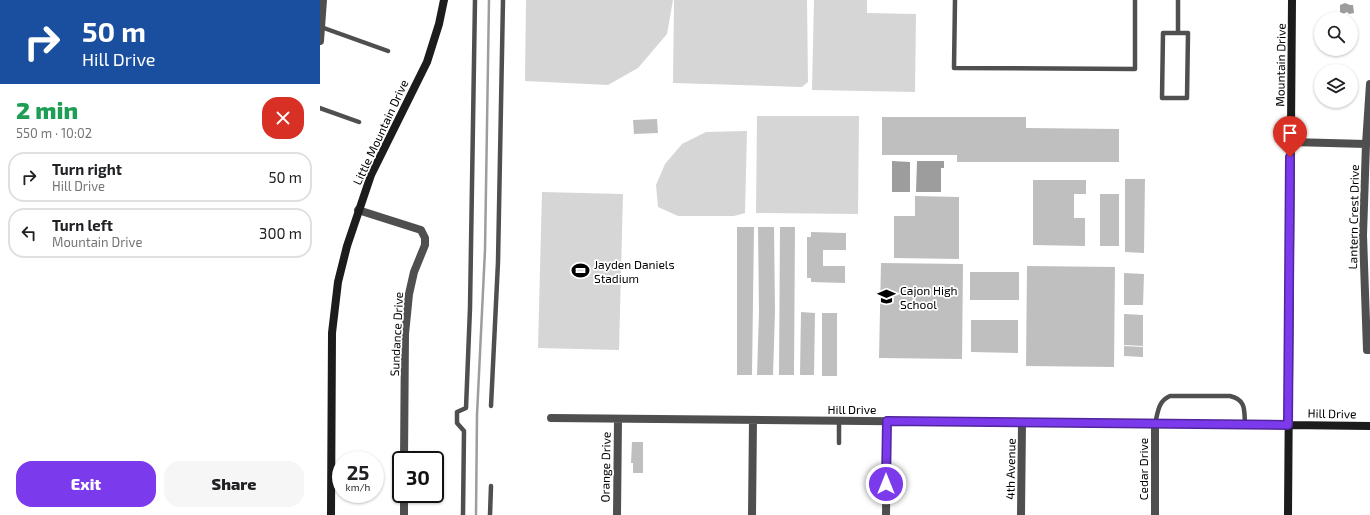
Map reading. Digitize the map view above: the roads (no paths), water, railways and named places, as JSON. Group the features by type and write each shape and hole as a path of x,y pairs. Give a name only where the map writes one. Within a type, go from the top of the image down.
{"street":[{"path":"320,41 323,0"},
{"name":"Little Mountain Drive","path":"331,515 332,333 338,282 358,210 371,175 427,62 439,24 444,0"},
{"name":"Mountain Drive","path":"1288,515 1292,0"},
{"name":"Lantern Crest Drive","path":"1368,350 1363,234 1370,84"},
{"path":"1291,142 1366,144"},
{"name":"Sundance Drive","path":"358,210 421,230 425,238 424,245 414,272 409,294 406,334 404,451"},
{"name":"Hill Drive","path":"551,418 1370,426"},
{"name":"Orange Drive","path":"616,515 618,419"},
{"path":"752,515 753,420"},
{"path":"886,515 887,421"},
{"name":"4th Avenue","path":"1021,515 1022,423"},
{"name":"Cedar Drive","path":"1155,424 1155,515"},
{"path":"404,503 404,515"}],"lane":[{"path":"463,515 464,431 457,423 457,412 466,408 470,308 475,0"},
{"path":"491,406 498,262 503,0"},
{"path":"955,0 954,68 1135,70 1135,0"},
{"path":"1178,0 1178,33"},
{"path":"321,27 388,51"},
{"path":"1164,33 1178,33 1188,33 1187,98 1162,98 1164,33"},
{"path":"320,108 359,122"},
{"path":"1155,424 1161,402 1170,396 1230,396 1241,401 1244,408 1245,425"},
{"path":"839,421 839,443"},
{"path":"490,515 491,486"}],"waterway":[{"path":"476,515 477,415 485,250 489,0"}],"place":[{"name":"Jayden Daniels Stadium","path":"581,271"},
{"name":"Cajon High School","path":"887,297"}]}
